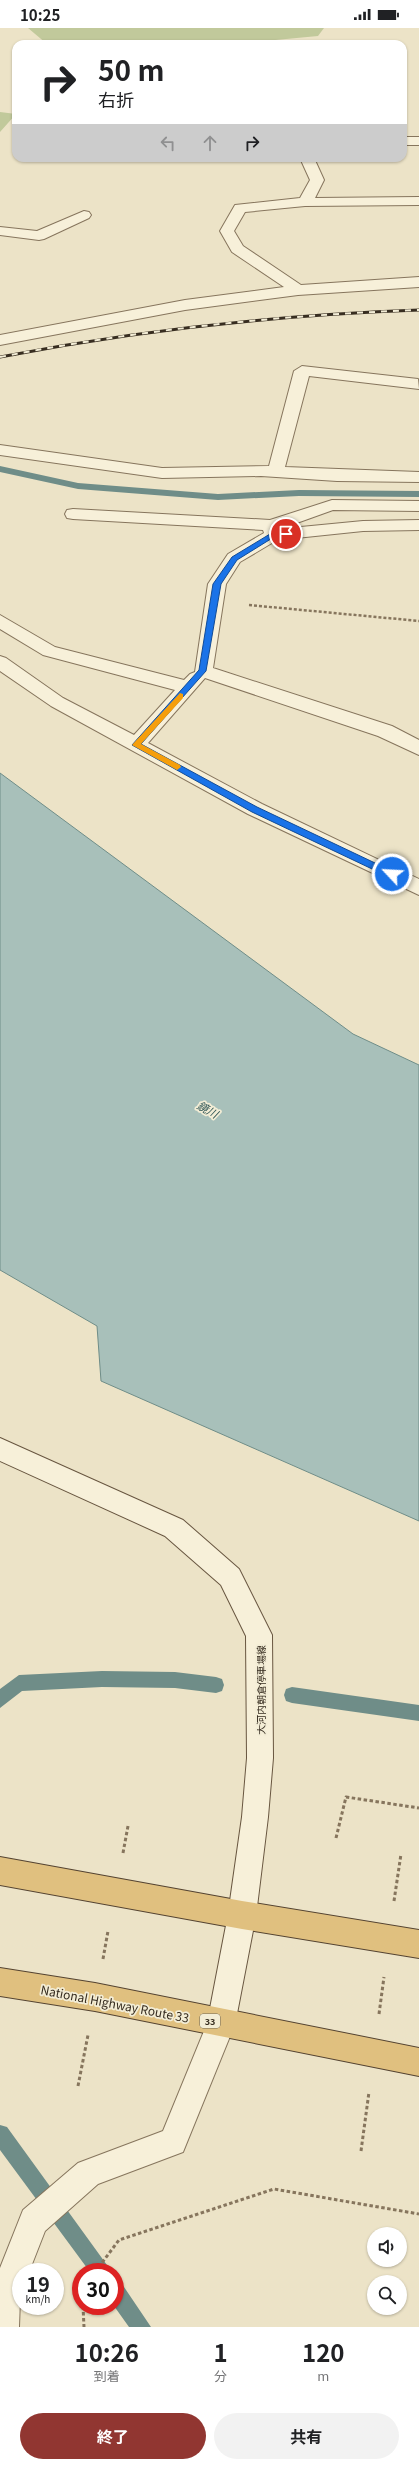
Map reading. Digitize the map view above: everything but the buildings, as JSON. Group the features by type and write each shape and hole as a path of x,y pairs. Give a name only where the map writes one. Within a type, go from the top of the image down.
{"highway":[{"path":"0,1871 242,1915 419,1944"},
{"name":"National Highway Route 33","path":"0,1982 95,1997 221,2024 374,2052 419,2062"}],"street":[{"path":"407,141 419,141"},
{"path":"305,202 317,180 308,162"},
{"path":"298,290 237,249 227,231 240,208 305,202 419,201"},
{"path":"0,231 39,236 84,215"},
{"path":"0,340 184,305 298,290 419,282"},
{"path":"276,472 302,372 418,384"},
{"path":"0,450 101,466 162,473 276,472 336,477 419,477"},
{"path":"332,504 336,477"},
{"path":"136,745 203,671 217,584 234,558 272,530 332,504 419,506"},
{"path":"74,514 272,530 419,525"},
{"path":"0,621 49,651 188,687"},
{"path":"0,662 57,702 255,810 419,888"},
{"path":"203,671 385,731 419,748"},
{"name":"大河内朝倉停車場線","path":"0,1449 174,1528 230,1578 259,1635 260,1758 255,1817 242,1915 221,2024 173,2142 88,2173 34,2221 7,2289 4,2327"}],"path":[{"path":"214,602 419,621"},
{"path":"336,1838 346,1797 419,1808"},
{"path":"78,2086 128,1826"},
{"path":"361,2151 401,1854"},
{"path":"102,2263 119,2240 274,2189 419,2214"},
{"path":"83,2315 84,2327"}],"green space":[{"path":"28,28 324,28 318,36 275,40 42,40"},
{"path":"0,112 12,114 12,118 0,132"}],"water":[{"name":"鏡川","path":"0,773 353,1034 419,1065 419,1521 101,1381 97,1326 0,1270"}],"waterway":[{"path":"0,469 78,486 218,497 299,493 419,494"},
{"path":"0,1700 19,1683 102,1679 175,1680 216,1685"},
{"path":"292,1695 419,1713"},
{"path":"0,2134 95,2263"},
{"path":"124,2303 141,2327"}],"railway":[{"path":"0,357 104,339 209,325 366,312 419,310"}],"slow traffic":[{"path":"177,767 136,745 180,696"}],"route":[{"path":"286,534 273,535 234,558 217,584 203,671 136,745 255,810 392,874"}]}
